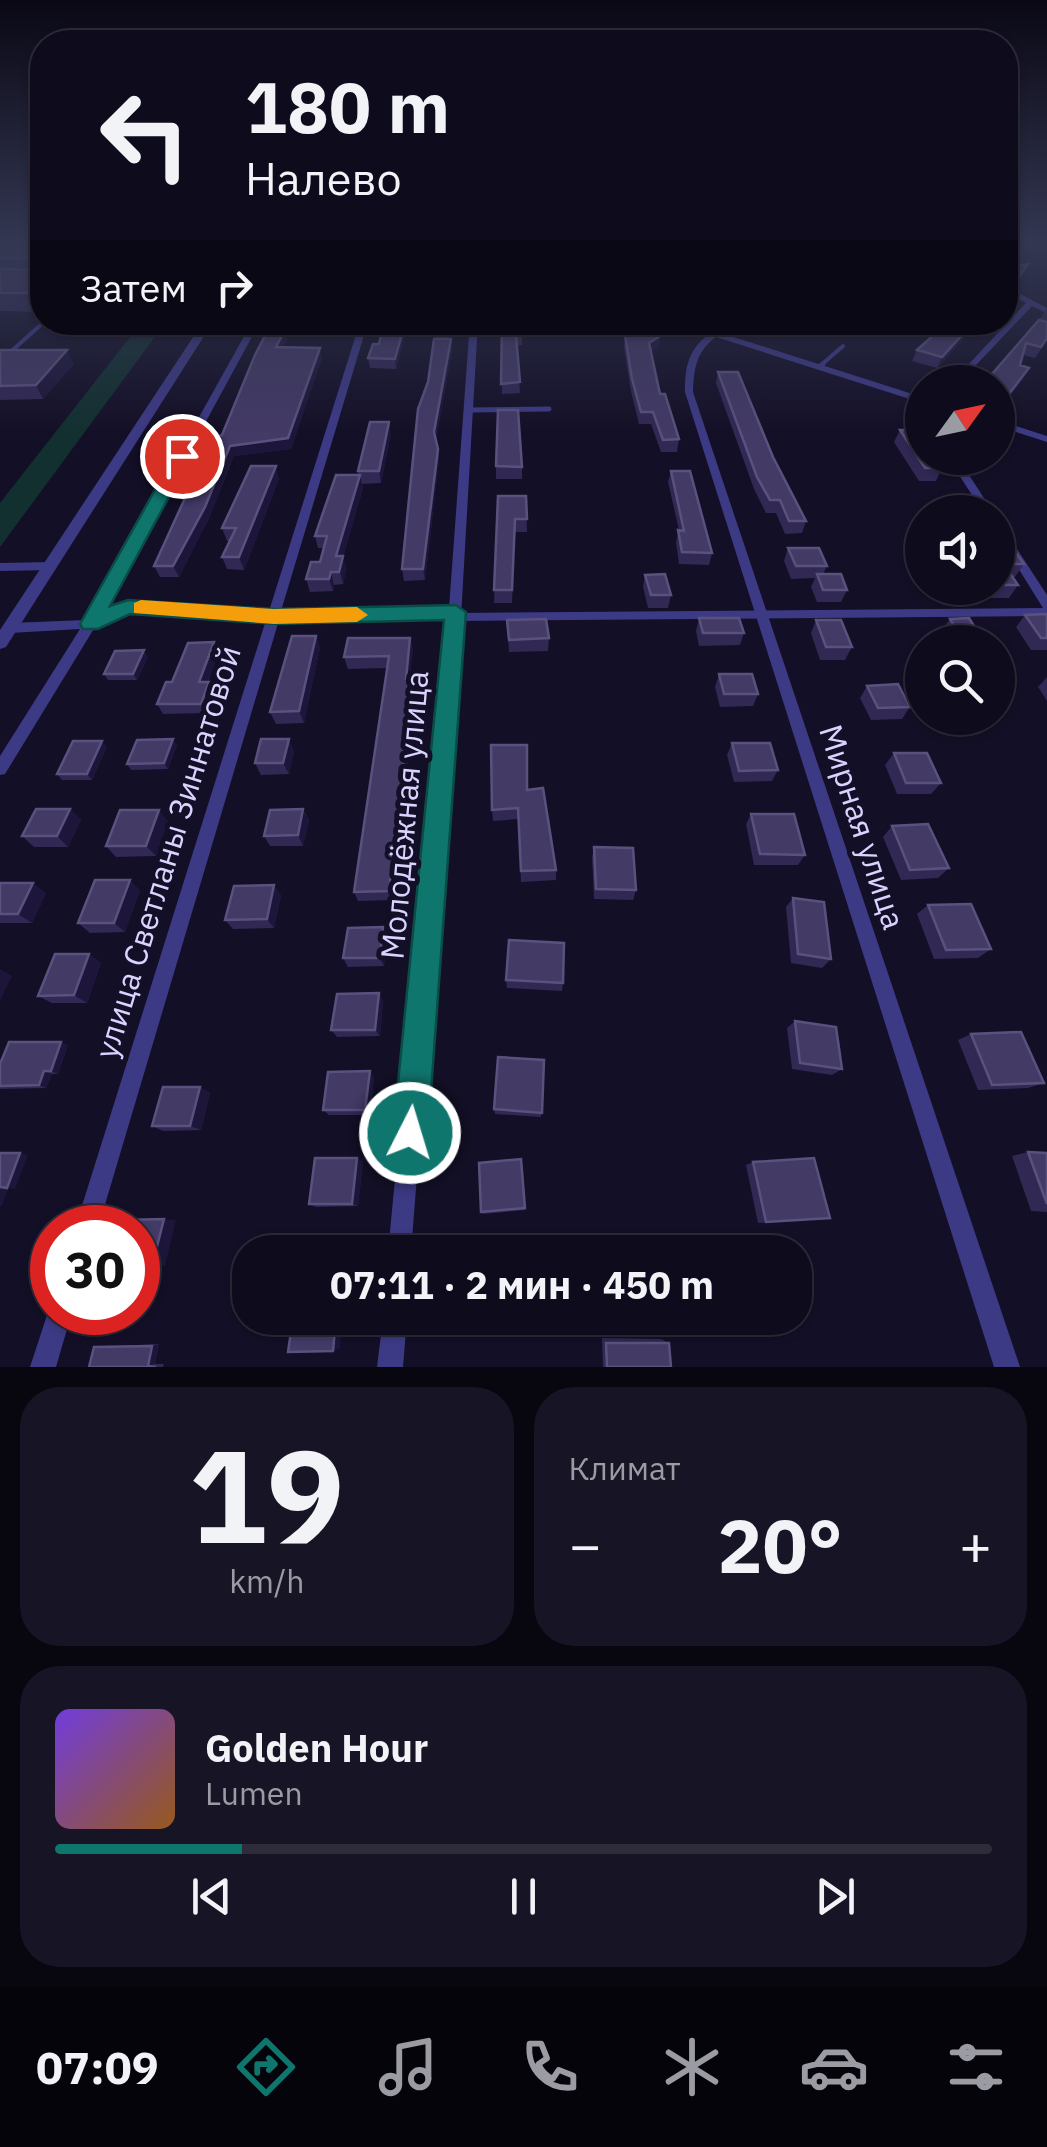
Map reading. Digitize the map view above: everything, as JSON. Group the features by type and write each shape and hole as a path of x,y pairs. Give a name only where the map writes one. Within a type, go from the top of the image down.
{"street":[{"path":"0,642 200,335"},
{"path":"0,769 90,624 249,335"},
{"name":"улица Светланы Зиннатовой","path":"93,1205 360,335"},
{"name":"Молодёжная улица","path":"401,1235 455,615 473,335"},
{"name":"Мирная улица","path":"713,335 689,360 689,392 1007,1367"},
{"path":"717,335 905,395"},
{"path":"972,365 1000,335"},
{"path":"1015,428 1047,438"},
{"path":"1015,556 1047,609"},
{"path":"10,628 90,624 128,607 274,616 455,615"},
{"path":"44,1367 53,1335"},
{"path":"390,1367 393,1335"}],"lane":[{"path":"0,355 6,355 30,334"},
{"path":"818,367 843,346"},
{"path":"469,410 549,409"},
{"path":"0,566 50,566"},
{"path":"455,615 1047,609"}],"green space":[{"path":"132,335 156,335 0,547 0,503"}],"building":[{"path":"1039,320 1047,322 1047,338 1041,347 1026,343 1020,365 1029,368 1015,386 1015,365 1000,365"},
{"path":"265,335 282,335 276,347 320,348 288,438 230,446 205,507 173,566 154,566 212,439 222,435"},
{"path":"381,335 402,335 395,359 368,358 373,344 379,344"},
{"path":"502,335 516,335 520,382 501,384"},
{"path":"625,335 660,336 649,343 660,394 665,394 679,439 663,440 653,412 641,412"},
{"path":"934,335 962,335 942,357 917,350"},
{"path":"434,339 451,339 434,432 438,449 423,569 402,569 418,409 428,382"},
{"path":"0,350 67,350 36,385 0,386"},
{"path":"718,372 738,372 773,457 806,521 789,521 780,500 770,500 757,477"},
{"path":"498,410 518,410 522,467 496,466"},
{"path":"370,422 389,422 379,471 358,471"},
{"path":"251,466 276,466 239,557 222,557 236,528 222,528"},
{"path":"671,471 690,471 712,553 682,552 678,530 684,531"},
{"path":"336,475 360,475 336,556 343,556 339,572 331,572 329,579 306,579 311,562 320,562 327,536 315,536"},
{"path":"498,496 526,496 527,519 515,519 512,590 494,590"},
{"path":"788,548 819,548 827,566 796,566"},
{"path":"665,574 671,595 651,595 645,575"},
{"path":"817,574 841,574 847,590 823,590"},
{"path":"1047,614 1047,638 1041,638 1025,615"},
{"path":"699,618 739,618 744,633 703,633"},
{"path":"969,618 973,625 954,625 950,619"},
{"path":"546,619 549,638 509,640 507,620"},
{"path":"816,620 841,620 852,647 826,647"},
{"path":"292,636 316,636 299,711 270,712"},
{"path":"348,638 410,638 406,679 413,679 389,891 354,892 389,656 344,657"},
{"path":"214,642 199,682 209,682 201,704 157,704 166,682 172,682 188,643"},
{"path":"144,650 133,674 104,674 115,651"},
{"path":"719,674 752,674 758,694 724,694"},
{"path":"898,684 905,707 878,708 867,686"},
{"path":"173,739 164,763 127,764 137,740"},
{"path":"261,739 289,739 283,763 255,763"},
{"path":"73,741 102,741 87,774 57,774"},
{"path":"732,743 770,743 778,770 739,771"},
{"path":"491,745 527,745 527,790 543,788 556,870 521,871 518,808 492,810"},
{"path":"894,753 927,753 941,783 906,783"},
{"path":"36,809 70,809 57,836 22,836"},
{"path":"303,809 298,835 264,836 270,810"},
{"path":"120,810 159,810 146,846 106,846"},
{"path":"751,814 794,814 805,855 760,854"},
{"path":"928,824 949,868 910,870 892,826"},
{"path":"594,847 633,848 636,890 596,889"},
{"path":"95,880 130,880 114,923 78,923"},
{"path":"0,883 33,883 18,914 0,914"},
{"path":"274,885 267,919 225,920 234,886"},
{"path":"793,898 824,902 831,959 798,954"},
{"path":"971,904 991,949 946,950 928,905"},
{"path":"383,927 380,958 343,958 348,928"},
{"path":"509,940 564,943 563,983 506,980"},
{"path":"55,954 89,954 74,995 38,996"},
{"path":"379,993 375,1030 331,1030 337,994"},
{"path":"795,1021 836,1027 842,1069 800,1063"},
{"path":"1021,1032 1044,1083 992,1085 971,1034"},
{"path":"9,1042 61,1042 51,1071 44,1071 39,1085 0,1086 0,1064"},
{"path":"498,1057 544,1060 542,1113 494,1109"},
{"path":"370,1071 365,1110 323,1110 328,1072"},
{"path":"163,1087 200,1087 190,1126 152,1126"},
{"path":"1028,1152 1047,1153 1047,1204"},
{"path":"0,1153 20,1153 7,1188 0,1187"},
{"path":"315,1158 357,1158 352,1204 309,1204"},
{"path":"814,1158 830,1218 766,1222 753,1162"},
{"path":"521,1159 525,1208 481,1212 479,1163"},
{"path":"290,1335 334,1335 333,1351 288,1352"},
{"path":"606,1343 669,1343 671,1367 607,1367"},
{"path":"152,1346 148,1366 156,1367 89,1367 94,1347"}],"slow traffic":[{"path":"141,608 274,616 357,615"}],"route":[{"path":"182,456 90,624 128,607 274,616 456,612 410,1133"}]}
